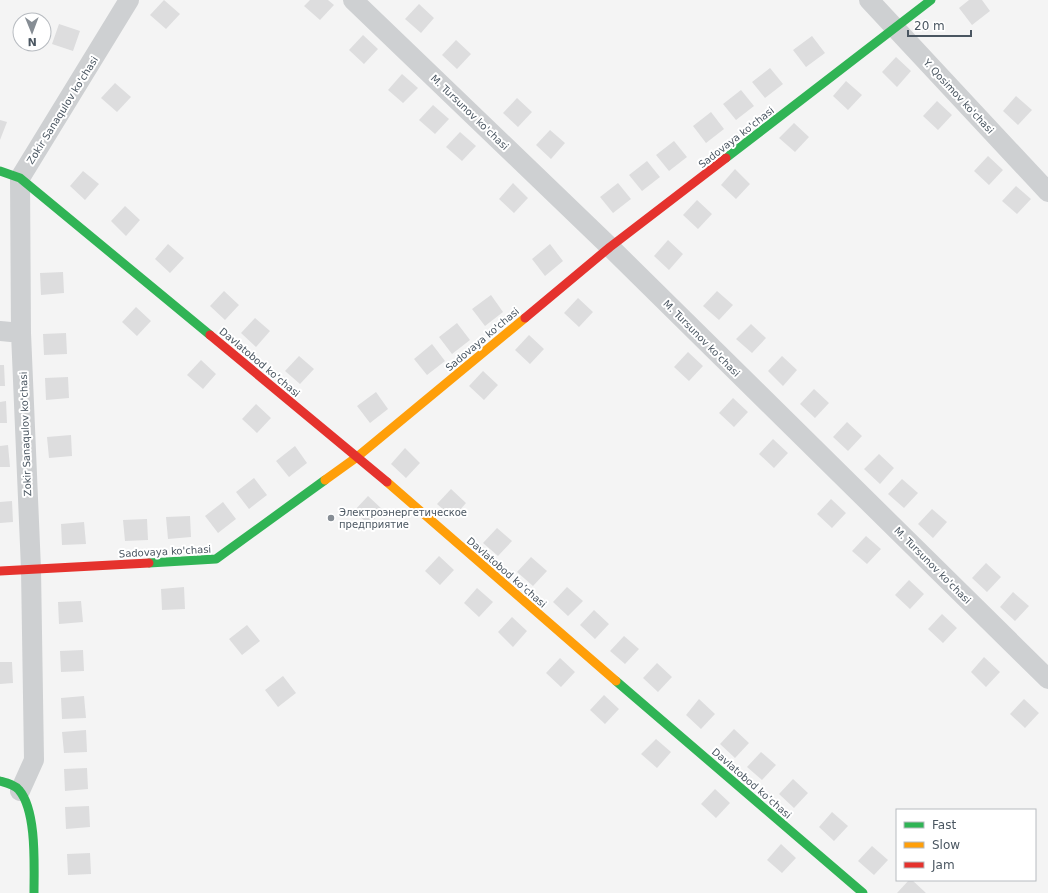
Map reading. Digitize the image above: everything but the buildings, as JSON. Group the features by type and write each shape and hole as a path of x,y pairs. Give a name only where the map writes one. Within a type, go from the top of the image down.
{"street":[{"name":"Zokir Sanaqulov ko'chasi","path":"20,790 34,760 31,570 21,333 20,178 129,0"},
{"name":"M. Tursunov ko'chasi","path":"353,0 610,247 1048,679"},
{"name":"Y. Qosimov ko'chasi","path":"869,0 1048,192"},
{"name":"Sadovaya ko'chasi","path":"0,571 216,559 357,457 610,247 931,0"},
{"name":"Davlatobod ko’chasi","path":"0,171 20,178 357,457 863,893"},
{"path":"0,331 21,333"},
{"path":"0,781 20,790 26,803 32,828 34,893"}],"traffic: fast":[{"path":"726,158 931,0"},
{"path":"0,171 20,178 210,335"},
{"path":"149,563 216,559 325,480"},
{"path":"616,681 863,893"},
{"path":"0,781 13,785 19,790 25,799 29,811 32,825 34,854 34,893"}],"traffic: slow":[{"path":"325,480 357,457 525,318"},
{"path":"387,482 616,681"}],"traffic: jam":[{"path":"525,318 610,247 726,158"},
{"path":"210,335 387,482"},
{"path":"0,571 149,563"}],"place":[{"name":"Электроэнергетическое предприятие","path":"331,518"}]}
